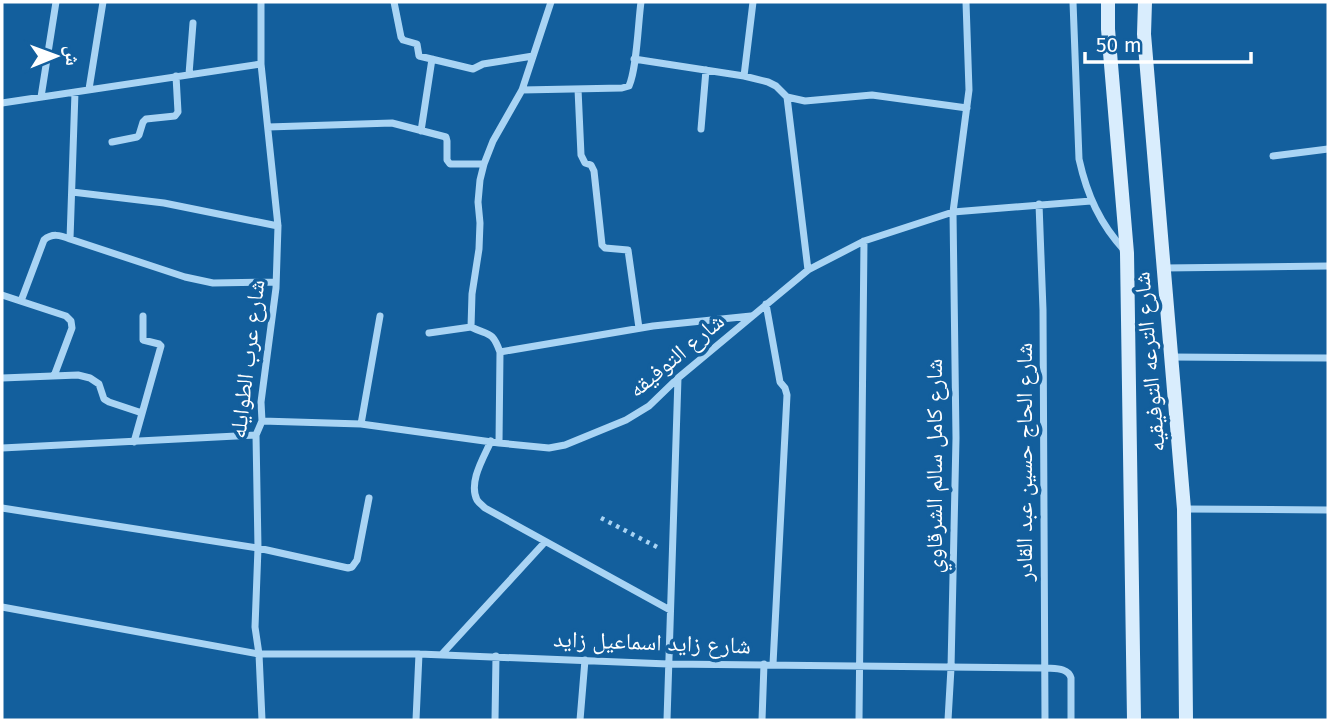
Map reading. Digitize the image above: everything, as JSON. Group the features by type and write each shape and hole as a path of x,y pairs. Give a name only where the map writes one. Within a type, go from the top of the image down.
{"main road":[{"name":"شارع الترعه التوفيقيه","path":"1108,2 1127,253 1134,720"},
{"name":"شارع الترعه التوفيقيه","path":"1145,2 1144,34 1184,509 1186,720"}],"street":[{"path":"41,97 56,2"},
{"path":"89,89 103,2"},
{"name":"شارع عرب الطوايله","path":"261,2 261,64 278,226 276,282 261,402 262,421 256,435 258,548 255,626 262,720"},
{"path":"394,2 403,40 417,44 419,56 473,69 484,64 533,56"},
{"path":"471,327 472,294 479,249 479,191 484,164 493,141 522,90 551,2"},
{"path":"522,90 629,86 640,2"},
{"path":"744,76 753,2"},
{"name":"شارع كامل سالم الشرقاوي","path":"948,720 956,438 953,212 970,90 966,2"},
{"path":"1073,2 1079,159 1091,201 1112,237 1127,253"},
{"path":"189,74 193,23"},
{"path":"421,131 432,59"},
{"path":"634,59 744,76 768,82 787,97 805,101 872,95 967,107"},
{"path":"2,103 261,64"},
{"path":"701,129 706,70"},
{"path":"112,142 139,135 142,122 146,119 175,116 176,76"},
{"path":"578,89 581,155 585,163 593,168 602,245 605,248 628,250 639,328"},
{"path":"70,239 75,92"},
{"path":"787,97 808,270"},
{"path":"268,127 392,123 446,137 447,160 450,164 484,164"},
{"path":"1273,156 1328,149"},
{"path":"72,192 164,203 278,226"},
{"name":"شارع التوفيقه","path":"262,421 361,424 549,448 565,445 625,420 649,406 678,378 808,270 864,241 953,212 1091,201"},
{"name":"شارع الحاج حسين عبد القادر","path":"1039,204 1043,324 1045,720"},
{"path":"21,301 44,240 52,235 213,284 276,282"},
{"path":"859,720 864,241"},
{"path":"1164,268 1328,265"},
{"path":"2,295 66,316 71,321 72,328 54,376"},
{"path":"762,720 787,395 780,382 766,304"},
{"path":"361,424 380,316"},
{"path":"500,352 639,328 752,316"},
{"path":"134,442 161,346 143,340 143,317"},
{"path":"429,333 471,327 495,338 500,352 495,442 476,478 474,489 477,500 485,508 670,610"},
{"path":"1171,357 1328,358"},
{"path":"2,378 78,374 99,384 104,398 109,402 142,413"},
{"path":"667,720 678,378"},
{"path":"2,448 256,435"},
{"path":"2,508 258,548 348,568 357,560 369,498"},
{"path":"1184,509 1328,510"},
{"path":"442,654 545,542"},
{"name":"شارع زايد اسماعيل زايد","path":"2,607 259,654 442,654 667,664 1045,668"},
{"path":"416,720 419,654"},
{"path":"495,720 496,656"},
{"path":"580,720 585,660"},
{"path":"1045,668 1067,671 1070,674 1071,720"}],"path":[{"path":"601,518 671,554"}]}
